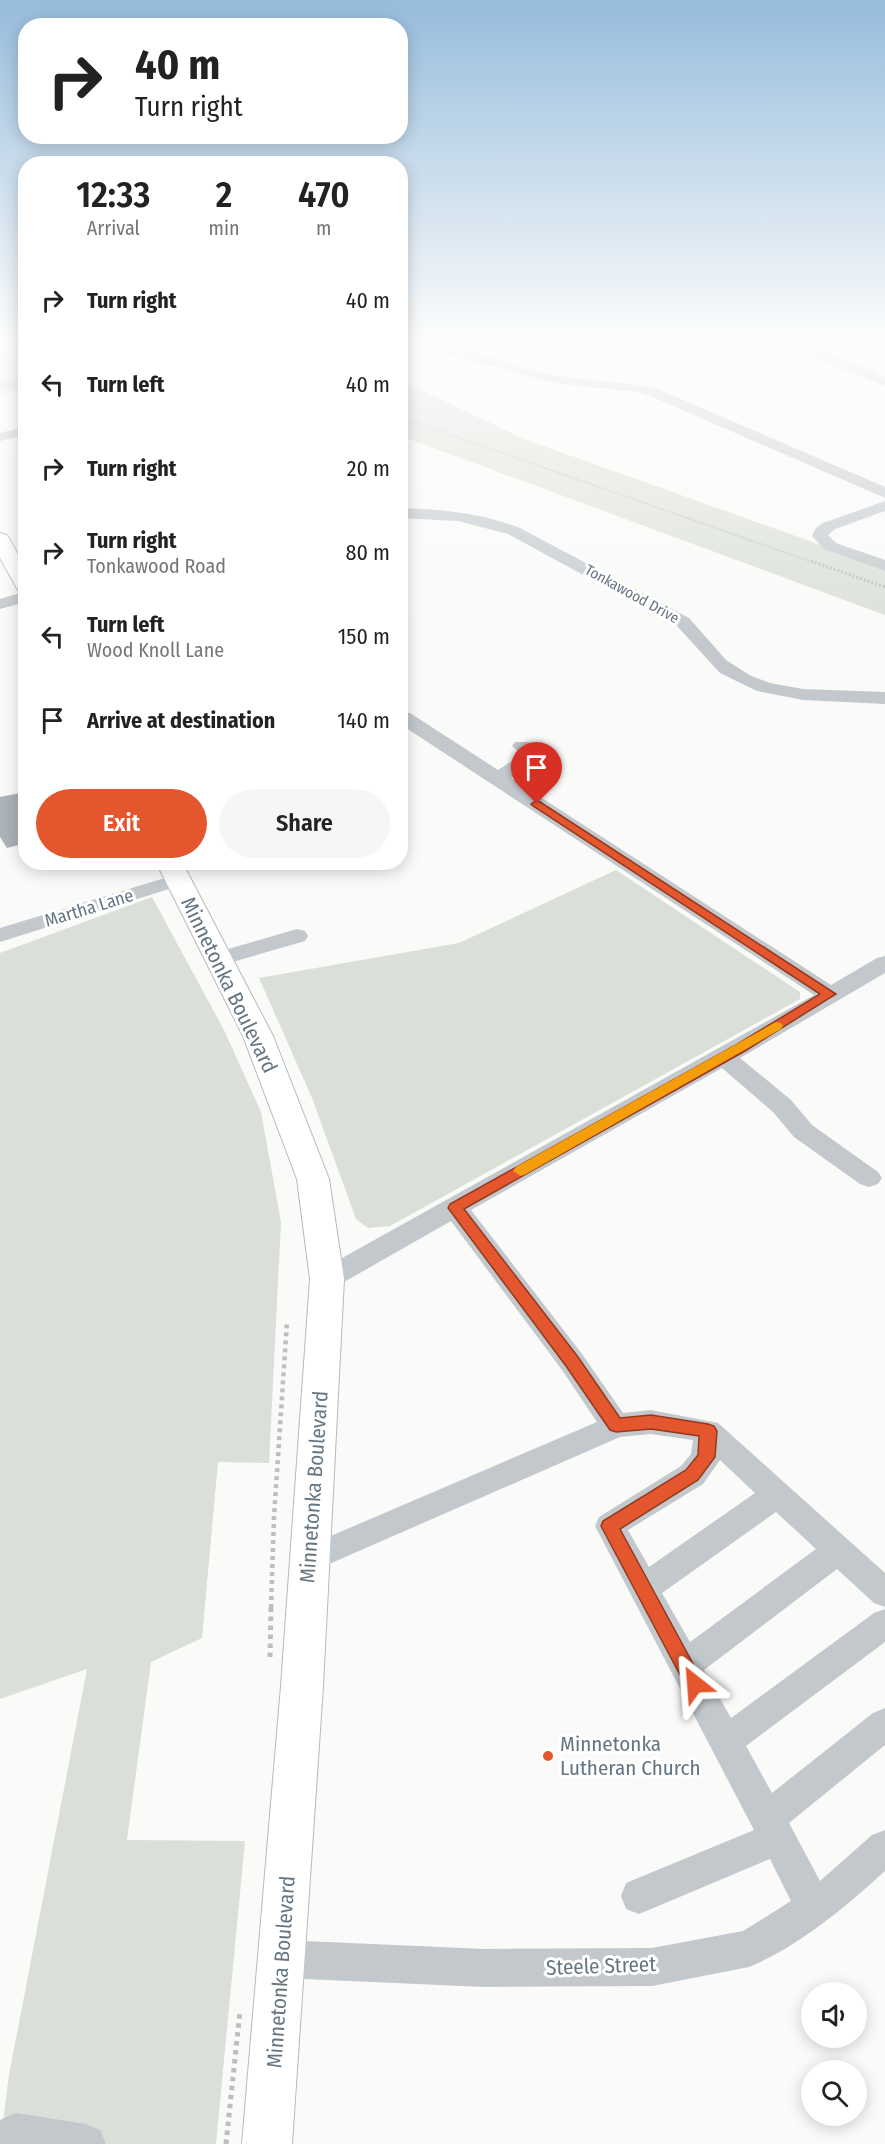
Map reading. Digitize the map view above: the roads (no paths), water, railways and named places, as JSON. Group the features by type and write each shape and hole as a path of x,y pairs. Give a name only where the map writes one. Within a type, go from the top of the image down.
{"main road":[{"path":"0,539 18,573"},
{"name":"Minnetonka Boulevard","path":"173,871 258,1036 313,1179 327,1278 282,1959 260,2140"}],"street":[{"path":"770,443 885,493"},
{"path":"885,506 829,526 822,531 820,536 830,546 885,566"},
{"name":"Tonkawood Drive","path":"408,513 454,515 486,521 514,531 683,622 699,637 712,658 747,681 798,695 827,698 885,698"},
{"path":"0,604 18,598"},
{"path":"408,720 829,994"},
{"path":"498,778 526,760 530,752 522,746"},
{"name":"Martha Lane","path":"0,935 173,871"},
{"path":"219,959 297,936"},
{"path":"327,1278 724,1058 885,963"},
{"path":"724,1058 782,1106 803,1131 869,1178"},
{"path":"455,1208 572,1362 616,1426"},
{"path":"309,1559 616,1426 651,1422 708,1431 885,1593"},
{"path":"708,1431 706,1457 692,1475 610,1526 815,1908"},
{"path":"643,1589 777,1494"},
{"path":"685,1665 838,1550"},
{"path":"725,1742 885,1623"},
{"path":"639,1896 772,1828 885,1724"},
{"name":"Steele Street","path":"282,1959 485,1968 652,1967 749,1948 826,1900 885,1847"},
{"path":"0,2141 16,2133 86,2144"}],"place":[{"name":"Minnetonka Lutheran Church","path":"548,1756"}]}
